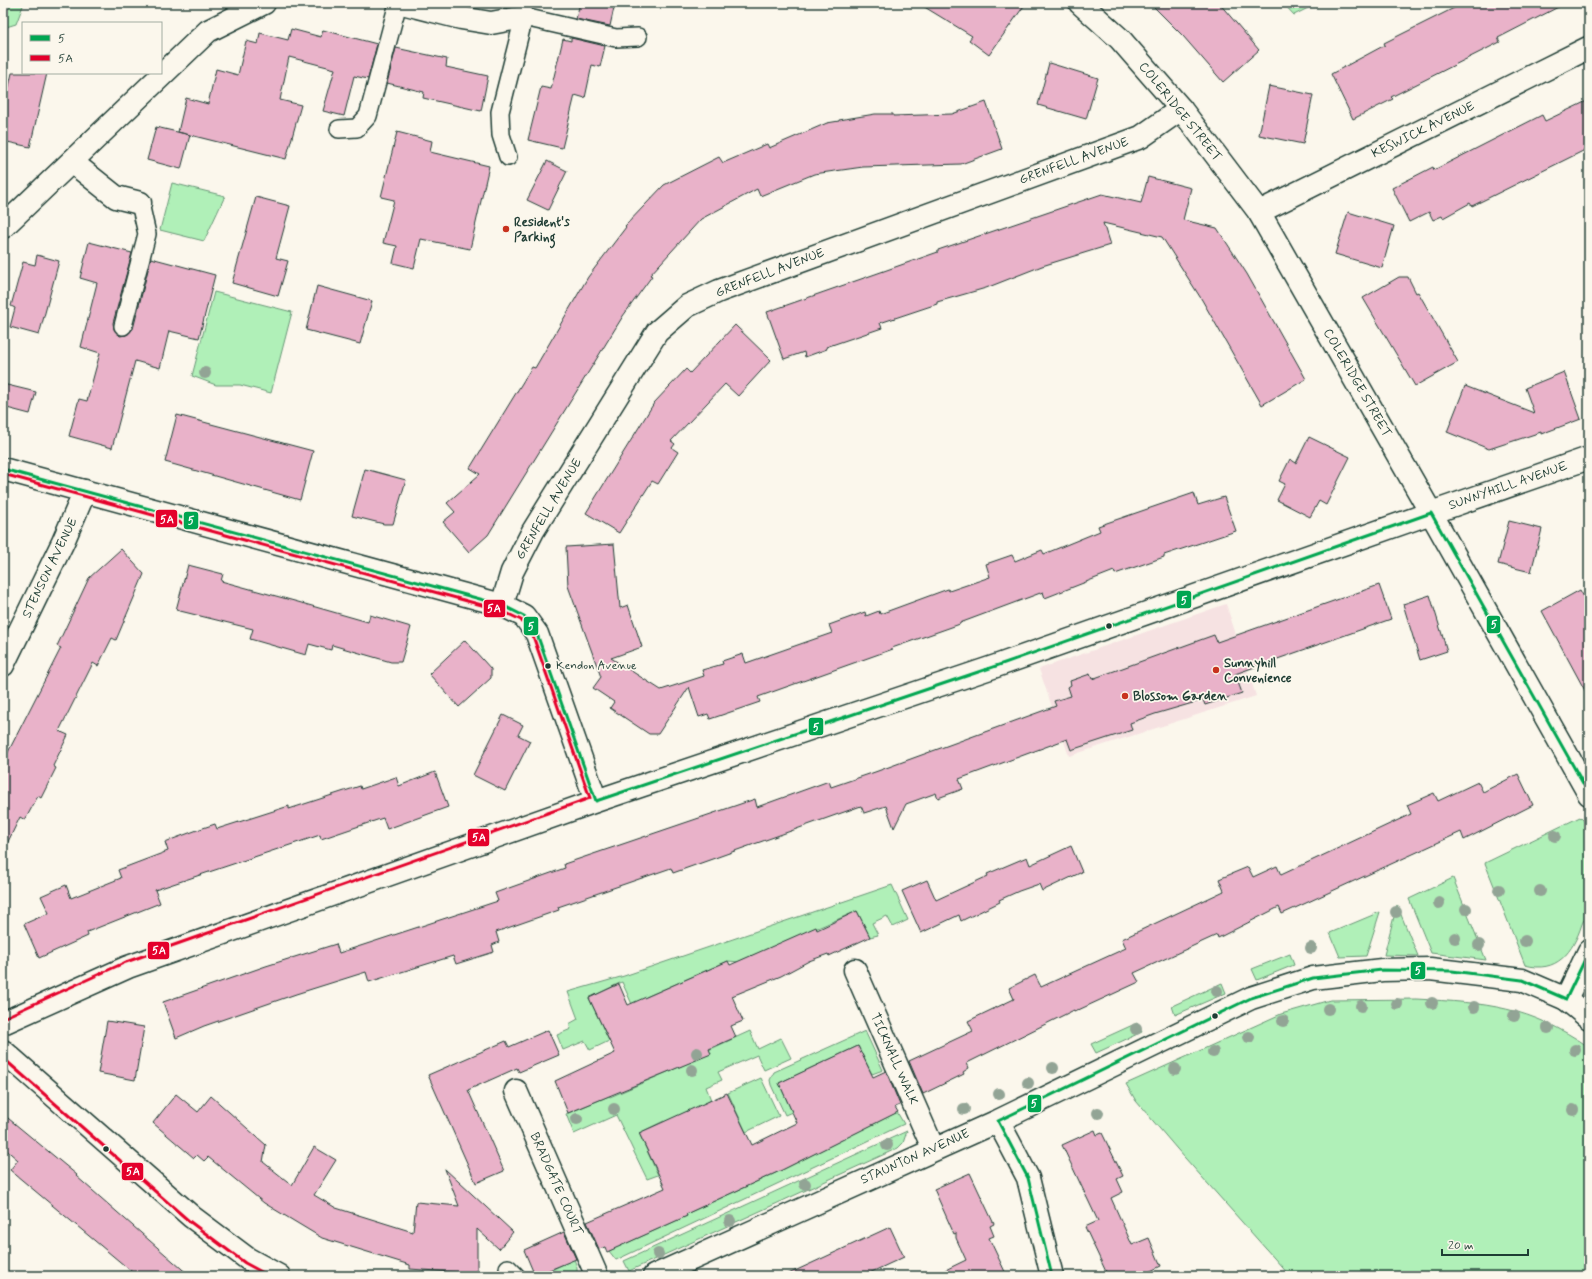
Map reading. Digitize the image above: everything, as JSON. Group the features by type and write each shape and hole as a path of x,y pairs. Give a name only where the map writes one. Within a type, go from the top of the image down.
{"street":[{"path":"163,73 208,31 264,3"},
{"path":"402,3 461,18 491,23 524,17"},
{"name":"COLERIDGE STREET","path":"1080,3 1120,39 1181,109 1258,212 1431,513 1589,794"},
{"name":"KESWICK AVENUE","path":"1258,212 1588,48"},
{"path":"3,227 162,74"},
{"name":"GRENFELL AVENUE","path":"502,605 512,572 537,525 657,332 687,306 719,291 1141,137 1181,109"},
{"path":"72,162 116,197 140,203"},
{"name":"SUNNYHILL AVENUE","path":"3,1023 128,967 596,801 996,666 1589,458"},
{"path":"3,469 502,605 524,616 537,634 596,801"},
{"name":"STENSON AVENUE","path":"3,665 86,491"},
{"path":"1566,999 1589,951"},
{"name":"TICKNALL WALK","path":"855,970 934,1148"},
{"name":"STAUNTON AVENUE","path":"654,1276 934,1148 998,1121 1251,998 1313,978 1382,970 1452,971 1522,980 1566,999 1589,1018"},
{"path":"3,1051 192,1216 248,1259 279,1276"},
{"name":"BRADGATE COURT","path":"516,1091 597,1276"},
{"path":"998,1121 1028,1178 1052,1276"}],"lane":[{"path":"339,129 357,128 368,116 398,3"},
{"path":"508,157 501,135 500,112 524,17 616,38 638,37"},
{"path":"123,326 147,234 140,203"}],"shaded area":[{"path":"1226,604 1256,696 1069,756 1039,669"}],"green space":[{"path":"3,3 24,3 16,24 3,28"},
{"path":"1283,3 1318,3 1294,15"},
{"path":"172,183 225,196 204,241 160,230"},
{"path":"214,292 292,312 271,393 240,385 216,385 192,376"},
{"path":"1580,817 1586,823 1589,833 1590,895 1586,914 1574,943 1562,958 1555,963 1546,966 1536,967 1525,965 1485,863"},
{"path":"1453,878 1486,960 1431,953 1409,899"},
{"path":"892,885 908,920 893,927 887,916 872,923 878,935 870,937 857,911 739,962 728,961 646,997 644,1031 622,982 589,998 609,1041 590,1050 585,1041 563,1050 557,1035 571,1029 569,1024 578,1019 568,992 624,976"},
{"path":"1397,905 1418,956 1384,955"},
{"path":"1380,912 1366,956 1340,957 1330,933"},
{"path":"1290,954 1294,965 1257,980 1252,969"},
{"path":"1222,983 1226,993 1175,1015 1172,1006"},
{"path":"1416,999 1465,1002 1507,1009 1547,1023 1567,1033 1589,1047 1589,1276 1290,1276 1136,1101 1126,1084 1281,1014 1330,1000"},
{"path":"1137,1023 1142,1032 1096,1053 1091,1044"},
{"path":"750,1031 758,1049 781,1038 791,1058 764,1070 757,1055 718,1072 722,1080 706,1087 711,1100 702,1105 709,1121 673,1139 664,1121 639,1133 658,1175 647,1179 616,1115 574,1134 566,1114 609,1096 610,1097 688,1063 704,1052"},
{"path":"865,1031 883,1070 872,1074 858,1046 779,1083 792,1112 785,1115 771,1085 770,1080 774,1072"},
{"path":"761,1078 779,1116 746,1132 728,1093"},
{"path":"897,1112 904,1124 616,1260 609,1251 687,1216 686,1214 782,1170"},
{"path":"907,1131 903,1143 898,1148 629,1271 624,1261"},
{"path":"574,1259 577,1267 577,1276 539,1276"}],"building":[{"path":"580,3 615,3 610,26 576,19"},
{"path":"918,3 1026,3 989,55 969,40 972,36"},
{"path":"1150,3 1219,3 1259,50 1223,82 1183,36"},
{"path":"1464,3 1566,3 1498,38 1500,42 1391,97 1393,99 1353,119 1331,74 1385,45 1384,43"},
{"path":"291,29 321,37 323,30 377,44 368,79 354,76 344,116 323,111 335,69 289,57 280,100 301,105 286,159 178,132 186,98 208,104 216,69 238,75 246,41 258,44 260,33 288,40"},
{"path":"571,38 605,46 600,67 592,65 585,98 575,95 562,148 528,140 541,87 551,89 563,39 571,41"},
{"path":"396,48 447,59 446,67 488,76 481,111 423,98 424,92 387,83"},
{"path":"1049,63 1098,78 1086,119 1038,105"},
{"path":"12,73 47,74 30,147 3,141 3,113"},
{"path":"1269,86 1313,95 1303,144 1259,135"},
{"path":"1589,100 1589,148 1472,206 1470,203 1443,218 1442,216 1433,220 1429,212 1409,222 1392,188 1433,167 1434,170 1542,115 1545,121"},
{"path":"986,102 1002,149 961,164 863,167 814,174 760,196 757,189 701,219 650,275 652,276 623,316 488,535 469,552 443,522 455,512 447,503 480,474 470,468 532,367 535,368 588,277 626,227 625,226 664,185 719,157 723,163 767,144 769,148 827,123 875,114 893,114 893,116 952,114"},
{"path":"156,127 190,135 181,169 147,160"},
{"path":"397,132 432,141 430,152 489,166 470,249 421,239 414,268 393,263 397,246 383,243 394,200 381,197"},
{"path":"547,161 567,171 548,210 527,200"},
{"path":"1148,177 1191,188 1183,220 1217,228 1247,274 1306,379 1262,405 1202,300 1162,237 1103,223 1110,245 1042,266 986,288 937,302 937,304 880,323 882,328 826,347 827,349 805,357 804,352 784,359 767,312 938,252 938,250 1102,194 1141,203"},
{"path":"256,197 290,206 276,258 288,261 278,296 232,283"},
{"path":"1348,212 1394,226 1382,268 1335,254"},
{"path":"89,242 132,253 113,323 114,329 120,336 126,335 133,329 151,258 215,275 199,338 169,331 160,368 135,361 112,448 69,436 79,399 87,401 100,353 81,347 97,283 80,278"},
{"path":"37,255 59,261 39,335 10,327 15,308 11,306 23,262 35,265"},
{"path":"1399,277 1408,277 1416,293 1418,292 1458,362 1415,386 1363,298"},
{"path":"317,286 372,301 360,344 306,330"},
{"path":"735,325 771,360 738,396 725,384 671,441 675,444 672,448 678,452 658,484 652,481 619,533 586,513 654,403 686,369 690,373"},
{"path":"1564,372 1581,419 1541,434 1541,432 1489,449 1447,432 1465,386 1534,413 1525,388"},
{"path":"3,384 36,392 30,414 3,407"},
{"path":"177,415 313,451 300,500 165,462"},
{"path":"1309,437 1350,457 1326,505 1319,501 1310,517 1277,500 1285,484 1279,481 1290,459 1296,463"},
{"path":"365,469 406,480 393,524 384,524 352,516"},
{"path":"1194,493 1198,505 1224,497 1236,531 1164,555 1164,557 1115,574 1114,571 1045,598 1043,592 892,648 893,649 758,697 760,702 710,719 708,714 699,717 689,687 658,734 649,734 610,708 614,702 593,688 601,677 568,586 566,547 614,544 620,608 628,605 642,647 611,658 661,690 704,676 702,670 723,664 722,661 743,654 746,663 832,633 829,625 865,612 866,616 879,611 880,614 948,589 949,591 990,577 986,564 1012,555 1015,561 1042,550 1044,554 1100,531 1098,526"},
{"path":"1509,521 1542,529 1531,572 1498,564"},
{"path":"121,549 144,574 116,640 112,638 98,666 93,663 59,731 68,735 53,766 56,768 41,798 38,796 25,820 20,817 3,852 3,762 61,648 57,646 89,578"},
{"path":"188,565 223,574 221,581 368,622 370,615 411,627 401,662 391,662 332,645 331,650 309,644 306,655 250,639 253,629 176,610"},
{"path":"1379,585 1391,619 1235,674 1242,693 1205,705 1203,700 1155,714 1130,723 1132,730 1071,750 1067,739 959,779 963,789 938,798 936,793 906,804 894,828 886,806 864,813 861,806 673,873 671,868 558,907 559,910 496,932 499,942 492,945 494,952 456,964 453,956 369,982 366,972 296,994 204,1026 176,1038 163,1002 266,966 336,944 339,953 498,901 495,893 565,868 564,864 755,799 757,807 829,781 831,787 875,772 1056,706 1054,701 1071,696 1068,687 1071,685 1070,681 1090,674 1092,679 1214,635 1217,642"},
{"path":"1580,590 1589,606 1589,698 1542,611"},
{"path":"1430,595 1447,651 1420,660 1403,604"},
{"path":"465,640 491,669 491,678 459,707 429,674"},
{"path":"503,715 523,725 518,735 530,741 505,791 473,775"},
{"path":"435,772 448,807 387,829 383,818 321,839 320,835 155,890 160,903 87,932 88,936 39,958 24,924 49,913 41,896 66,885 71,898 121,878 118,870 168,851 165,842 200,829 215,824 217,829 289,806 289,809 360,786 361,789 396,777 399,786"},
{"path":"1518,774 1533,805 1464,840 1461,832 1282,914 1279,907 1218,938 1217,935 1134,973 1139,982 1074,1012 1074,1010 967,1063 969,1068 963,1072 964,1074 923,1094 909,1061 973,1031 968,1021 1014,999 1009,988 1035,975 1041,987 1126,948 1122,939 1224,891 1219,879 1248,867 1253,877 1277,866 1281,875 1411,814 1407,805 1434,793 1438,801 1478,782 1483,792"},
{"path":"1071,846 1082,872 1042,891 1039,884 1019,891 961,921 959,915 921,933 902,891 927,880 936,900 988,876 987,874 1027,857 1030,865"},
{"path":"857,911 870,937 829,956 828,954 809,961 781,976 732,996 743,1021 731,1026 736,1037 709,1049 711,1054 568,1113 555,1081 615,1053 589,998 619,984 628,1005 728,961 730,965 816,927 817,930"},
{"path":"107,1021 144,1027 135,1080 98,1073"},
{"path":"548,1030 559,1055 519,1072 517,1068 468,1090 504,1171 476,1183 428,1075 506,1041 509,1047"},
{"path":"858,1046 873,1077 886,1071 900,1105 895,1107 898,1112 782,1170 686,1214 687,1216 607,1252 605,1247 599,1249 587,1222 665,1188 639,1133 727,1093 752,1145 797,1123 779,1083"},
{"path":"176,1094 198,1112 211,1096 266,1145 263,1162 292,1185 314,1147 336,1160 314,1195 336,1208 413,1232 416,1202 459,1206 445,1169 513,1232 499,1249 477,1229 477,1274 410,1269 410,1265 322,1238 264,1203 208,1157 204,1161 197,1155 194,1158 153,1123"},
{"path":"3,1114 77,1175 76,1176 190,1276 137,1276 10,1170 18,1160 3,1147"},
{"path":"1095,1130 1097,1135 1102,1133 1123,1176 1117,1179 1123,1192 1111,1198 1132,1245 1149,1238 1161,1266 1140,1276 1108,1276 1085,1227 1098,1221 1062,1145"},
{"path":"970,1173 994,1224 990,1226 994,1236 989,1238 1007,1276 933,1276 966,1260 956,1238 956,1233 954,1234 934,1189"},
{"path":"890,1227 904,1257 863,1276 784,1276"},
{"path":"564,1232 576,1259 535,1276 524,1250"}],"transit line":[{"name":"5","path":"3,469 502,605 524,616 537,634 596,801 996,666 1431,513 1589,794"},
{"name":"5A","path":"3,474 500,610 521,620 533,636 590,798 126,962 3,1018"},
{"name":"5","path":"1052,1276 1028,1178 998,1121 1251,998 1313,978 1382,970 1452,971 1522,980 1566,999 1589,951"},
{"name":"5A","path":"3,1058 189,1221 245,1263 269,1276"}],"place":[{"name":"Resident's Parking","path":"506,229"},
{"name":"Kendon Avenue","path":"548,666"},
{"name":"Sunnyhill Convenience","path":"1216,670"},
{"name":"Blossom Garden","path":"1125,696"}]}
